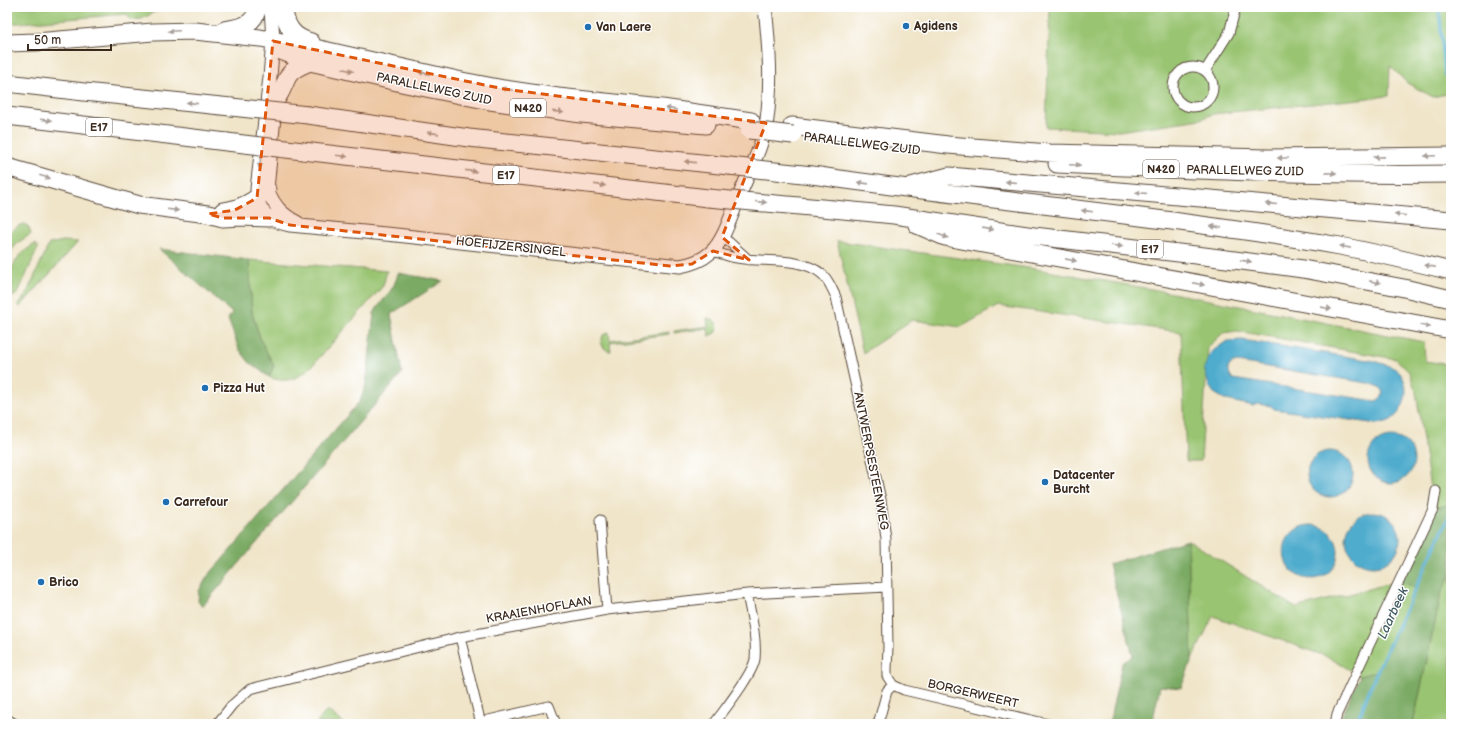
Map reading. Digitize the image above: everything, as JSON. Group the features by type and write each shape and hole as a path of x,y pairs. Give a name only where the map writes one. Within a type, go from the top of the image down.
{"highway":[{"path":"212,33 251,23 257,13 258,7"},
{"path":"282,7 288,25 299,38 317,43 335,53"},
{"path":"7,43 152,32 195,31 278,45"},
{"name":"PARALLELWEG ZUID","path":"278,45 306,46 504,89 558,97 662,108 750,125 1038,163 1182,170 1451,174"},
{"name":"PARALLELWEG ZUID","path":"278,45 310,62 452,94 533,108 611,118 691,124 750,125"},
{"path":"276,100 282,92 289,73 296,67 310,62"},
{"path":"7,83 308,115 469,138 812,175 901,188 1125,215 1253,232 1342,247 1451,271"},
{"name":"E17","path":"7,116 708,198 894,215 1034,236 1303,269 1451,298"},
{"name":"PARALLELWEG ZUID","path":"792,131 1049,153 1268,158 1451,156"},
{"path":"7,167 139,205 208,214 223,218 269,218"},
{"path":"901,188 949,176 1445,219"},
{"path":"208,214 234,210 262,193"},
{"path":"894,215 945,237 1399,322 1451,330"}],"street":[{"name":"HOEFIJZERSINGEL","path":"271,7 278,45 270,77 256,189 271,200 279,211 288,218 305,226"},
{"name":"HOEFIJZERSINGEL","path":"279,7 276,100 262,193 263,213 269,218 278,223 670,266 692,264 713,251"},
{"path":"713,251 726,229 764,132 770,78 765,7"},
{"path":"1205,71 1229,33 1236,7"},
{"path":"1192,67 1205,71 1213,84 1210,98 1205,103 1191,107 1178,100 1174,94 1173,86 1174,79 1178,73 1184,69 1192,67"},
{"path":"721,237 749,260"},
{"name":"ANTWERPSESTEENWEG","path":"713,251 736,258 749,260 800,263 821,273 829,282 836,297 881,500 886,539 888,647 887,676 893,685"},
{"path":"1335,724 1337,714 1433,509 1436,491"},
{"path":"600,520 607,610"},
{"name":"KRAAIENHOFLAAN","path":"217,724 232,705 250,689 460,637 607,610 747,594 887,587"},
{"path":"714,724 747,677 755,660 755,640 747,594"},
{"path":"460,637 480,723 550,706 556,724"},
{"path":"878,724 886,691 893,685"},
{"name":"BORGERWEERT","path":"893,685 904,690 1048,724"},
{"path":"7,719 15,724"}],"highlighted area":[{"path":"273,41 504,89 766,123 722,237 749,260 713,251 692,264 670,266 290,225 269,218 223,218 208,214 235,210 257,198"}],"green space":[{"path":"7,7 178,7 178,9 160,9 142,19 130,20 127,14 7,24"},
{"path":"1050,7 1451,7 1451,93 1433,97 1407,83 1390,66 1389,96 1213,114 1201,119 1119,131 1046,127"},
{"path":"23,224 28,226 31,234 19,242 7,255 7,236 18,226"},
{"path":"63,241 78,242 20,307 18,305 26,295 49,244"},
{"path":"837,241 1036,269 1157,290 1424,342 1425,361 1451,365 1451,504 1433,509 1416,392 1409,372 1396,359 1237,331 1223,333 1208,347 1201,461 1186,461 1181,332 998,306 961,327 912,320 863,353"},
{"path":"35,244 38,248 18,293 13,297 11,275 14,265 19,256"},
{"path":"159,249 249,260 252,313 261,341 274,366 269,377 249,362 239,349 228,319 232,313"},
{"path":"249,260 387,271 383,286 311,367 301,375 292,379 281,380 269,377 274,366 261,341 252,313"},
{"path":"398,273 443,281 391,314 402,373 202,607 198,601 199,591 207,577 360,401 366,385 374,313 394,284"},
{"path":"707,318 714,320 717,323 717,330 709,336 708,328 674,333 674,331 708,326"},
{"path":"609,332 610,340 670,332 670,334 610,342 611,351 608,351 603,347 601,342 603,335"},
{"path":"1451,504 1451,573 1441,594 1413,724 1340,724 1342,716 1360,676 1377,671 1415,588 1399,581 1433,509"},
{"path":"1188,540 1296,608 1399,581 1415,588 1377,671 1360,676 1328,657 1213,616 1192,660"},
{"path":"1188,540 1192,660 1181,688 1160,686 1152,724 1109,724 1122,663 1133,656 1109,564"},
{"path":"1451,573 1451,712 1448,724 1413,724 1441,594"},
{"path":"327,710 345,724 316,724"}],"water":[{"path":"1242,340 1375,361 1385,364 1398,371 1403,379 1406,391 1403,404 1396,416 1391,420 1377,424 1274,409 1271,406 1257,404 1253,406 1226,400 1214,393 1209,386 1204,368 1211,352 1227,341","holes":["1237,362 1367,383 1382,389 1383,394 1376,401 1233,379 1230,376 1228,368 1231,364"]},
{"path":"1396,437 1408,443 1413,451 1413,469 1408,477 1400,482 1386,483 1374,477 1369,469 1368,455 1374,443 1382,438"},
{"path":"1335,451 1347,457 1352,465 1352,483 1347,491 1339,496 1325,497 1313,491 1308,483 1307,469 1313,457 1321,452"},
{"path":"1373,512 1383,514 1392,520 1398,529 1400,539 1398,549 1392,558 1383,564 1373,566 1363,564 1354,558 1348,549 1346,539 1348,529 1354,520 1363,514"},
{"path":"1311,525 1321,527 1330,533 1336,542 1338,552 1336,562 1330,571 1321,577 1311,579 1301,577 1292,571 1286,562 1284,552 1286,542 1292,533 1301,527"}],"waterway":[{"name":"Laarbeek","path":"1439,7 1445,74"},
{"name":"Laarbeek","path":"1356,724 1377,671 1451,512"}],"place":[{"name":"Agidens","path":"906,26"},
{"name":"Van Laere","path":"588,27"},
{"name":"Pizza Hut","path":"205,388"},
{"name":"Datacenter Burcht","path":"1045,482"},
{"name":"Carrefour","path":"166,502"},
{"name":"Brico","path":"41,582"}]}
